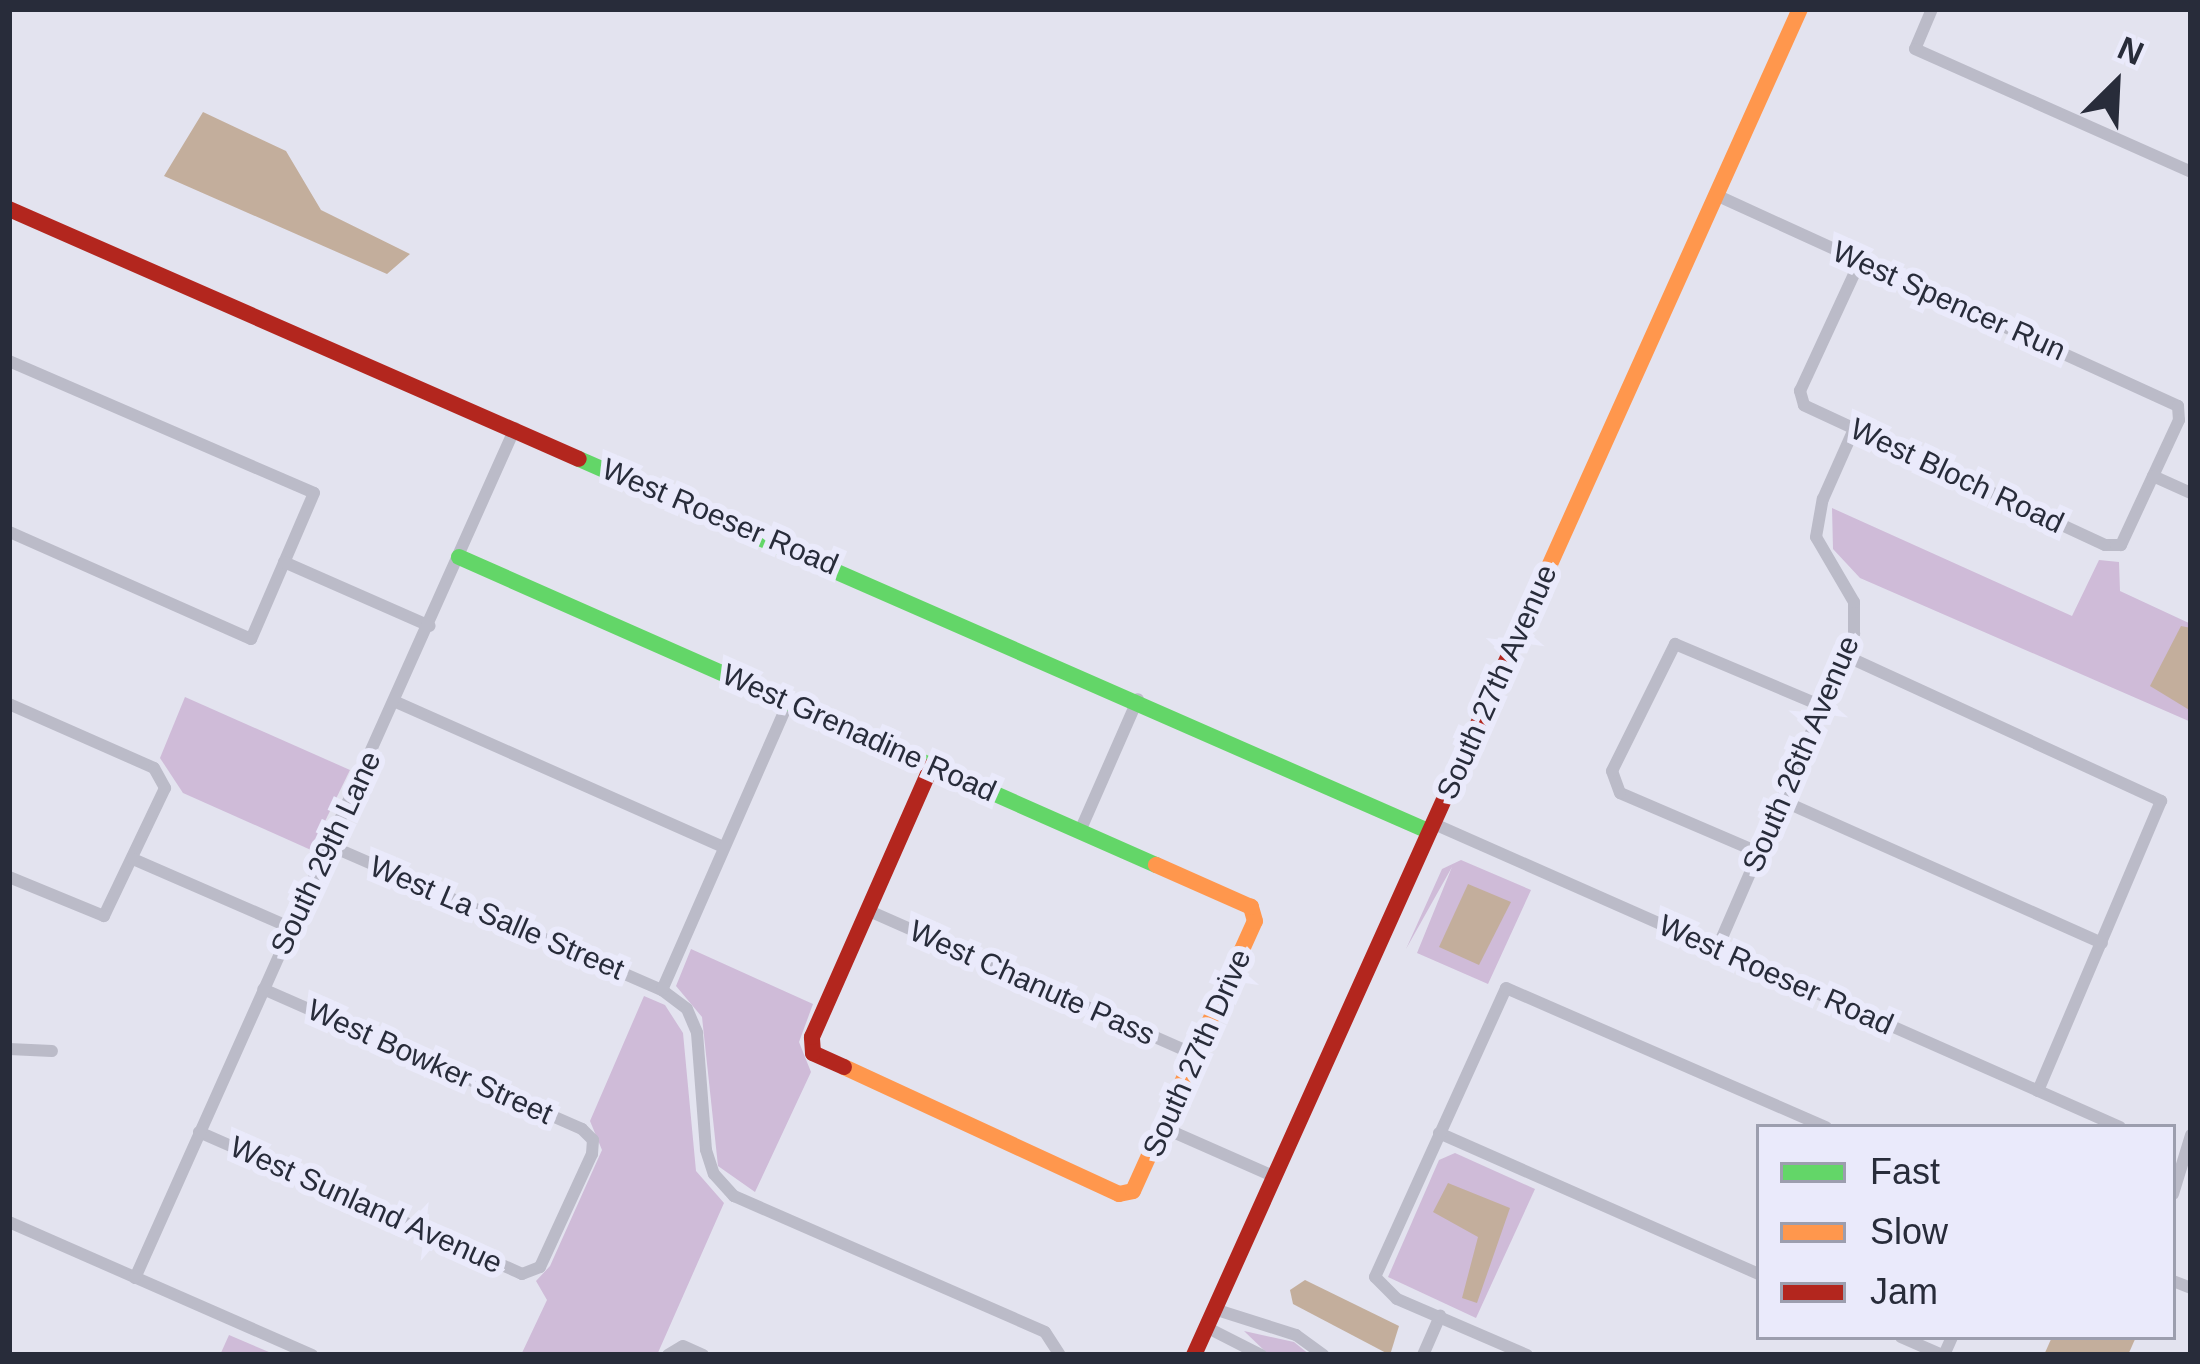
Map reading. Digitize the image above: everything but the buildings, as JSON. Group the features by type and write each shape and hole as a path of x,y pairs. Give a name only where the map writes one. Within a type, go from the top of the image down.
{"street":[{"name":"South 27th Avenue","path":"1194,1355 1800,9"},
{"path":"1932,9 1915,49 2191,172"},
{"name":"West Spencer Run","path":"1716,195 2181,410 2153,476"},
{"name":"West Roeser Road","path":"11,216 515,428 2113,1124"},
{"name":"West Bloch Road","path":"1860,261 1799,398 1854,429 2117,548 2153,476"},
{"path":"9,361 314,493 251,639 9,532"},
{"name":"South 29th Lane","path":"135,1278 263,988 332,847 515,428"},
{"name":"South 26th Avenue","path":"1718,949 1846,656 1854,602 1816,537 1823,500 1854,429"},
{"path":"2153,476 2191,493"},
{"name":"West Grenadine Road","path":"459,557 1256,913"},
{"path":"284,562 430,626"},
{"path":"1760,854 1612,784 1675,644 1823,707"},
{"path":"1846,656 2161,801 2038,1090"},
{"path":"1080,831 1138,698"},
{"path":"789,701 662,990 687,1009 697,1034 706,1150 734,1196 1059,1349"},
{"path":"395,702 723,847"},
{"path":"9,704 163,775 134,859 104,916 9,877"},
{"path":"867,910 932,765"},
{"path":"1783,801 2102,943"},
{"name":"West La Salle Street","path":"332,847 662,990"},
{"path":"134,859 294,928"},
{"name":"South 27th Drive","path":"867,910 812,1036 813,1053 1119,1194 1133,1191 1164,1128 1256,913"},
{"name":"West Chanute Pass","path":"867,910 1196,1055"},
{"name":"West Bowker Street","path":"263,988 593,1140 533,1271"},
{"path":"1528,1355 1376,1286 1376,1270 1506,988 1819,1124"},
{"path":"9,1049 52,1051"},
{"path":"1164,1128 1273,1176"},
{"name":"West Sunland Avenue","path":"199,1132 522,1274 533,1271"},
{"path":"1439,1132 1756,1273"},
{"path":"2180,1157 2191,1135"},
{"path":"9,1222 312,1355"},
{"path":"1423,1355 1439,1316"},
{"path":"1210,1318 1261,1355"},
{"path":"1210,1318 1296,1335 1324,1355"},
{"path":"1908,1340 1943,1355"},
{"path":"668,1355 683,1346 703,1355"}],"shaded area":[{"path":"203,112 286,151 321,210 410,254 387,274 164,176"},
{"path":"1832,508 2072,616 2099,560 2119,562 2120,591 2191,624 2191,722 1860,578 1833,549"},
{"path":"2181,626 2191,628 2191,711 2150,686"},
{"path":"185,697 350,770 311,850 183,793 160,758"},
{"path":"1461,860 1531,890 1488,984 1417,953 1452,867 1406,949 1442,869"},
{"path":"1468,884 1511,902 1479,965 1439,947"},
{"path":"691,949 813,1004 799,1042 811,1072 755,1192 718,1166 702,1017 676,986"},
{"path":"644,996 665,1005 683,1033 696,1171 724,1203 657,1355 521,1355 547,1300 536,1281 550,1266 602,1150 590,1121"},
{"path":"1455,1153 1535,1189 1476,1318 1388,1277 1439,1160"},
{"path":"1448,1183 1510,1208 1477,1303 1462,1298 1478,1237 1433,1212"},
{"path":"1305,1280 1399,1326 1390,1355 1293,1304 1290,1290"},
{"path":"1244,1331 1294,1342 1310,1355 1269,1355"},
{"path":"229,1335 276,1355 220,1355"},
{"path":"2051,1340 2135,1340 2128,1355 2044,1355"}],"traffic: fast":[{"path":"579,459 1428,831"},
{"path":"459,557 1156,865"}],"traffic: slow":[{"path":"1519,633 1800,9"},
{"path":"844,1067 1119,1194 1133,1191 1255,921 1251,907 1156,865"}],"traffic: jam":[{"path":"9,209 579,459"},
{"path":"1194,1355 1519,633"},
{"path":"844,1067 813,1053 812,1037 932,765"}]}
